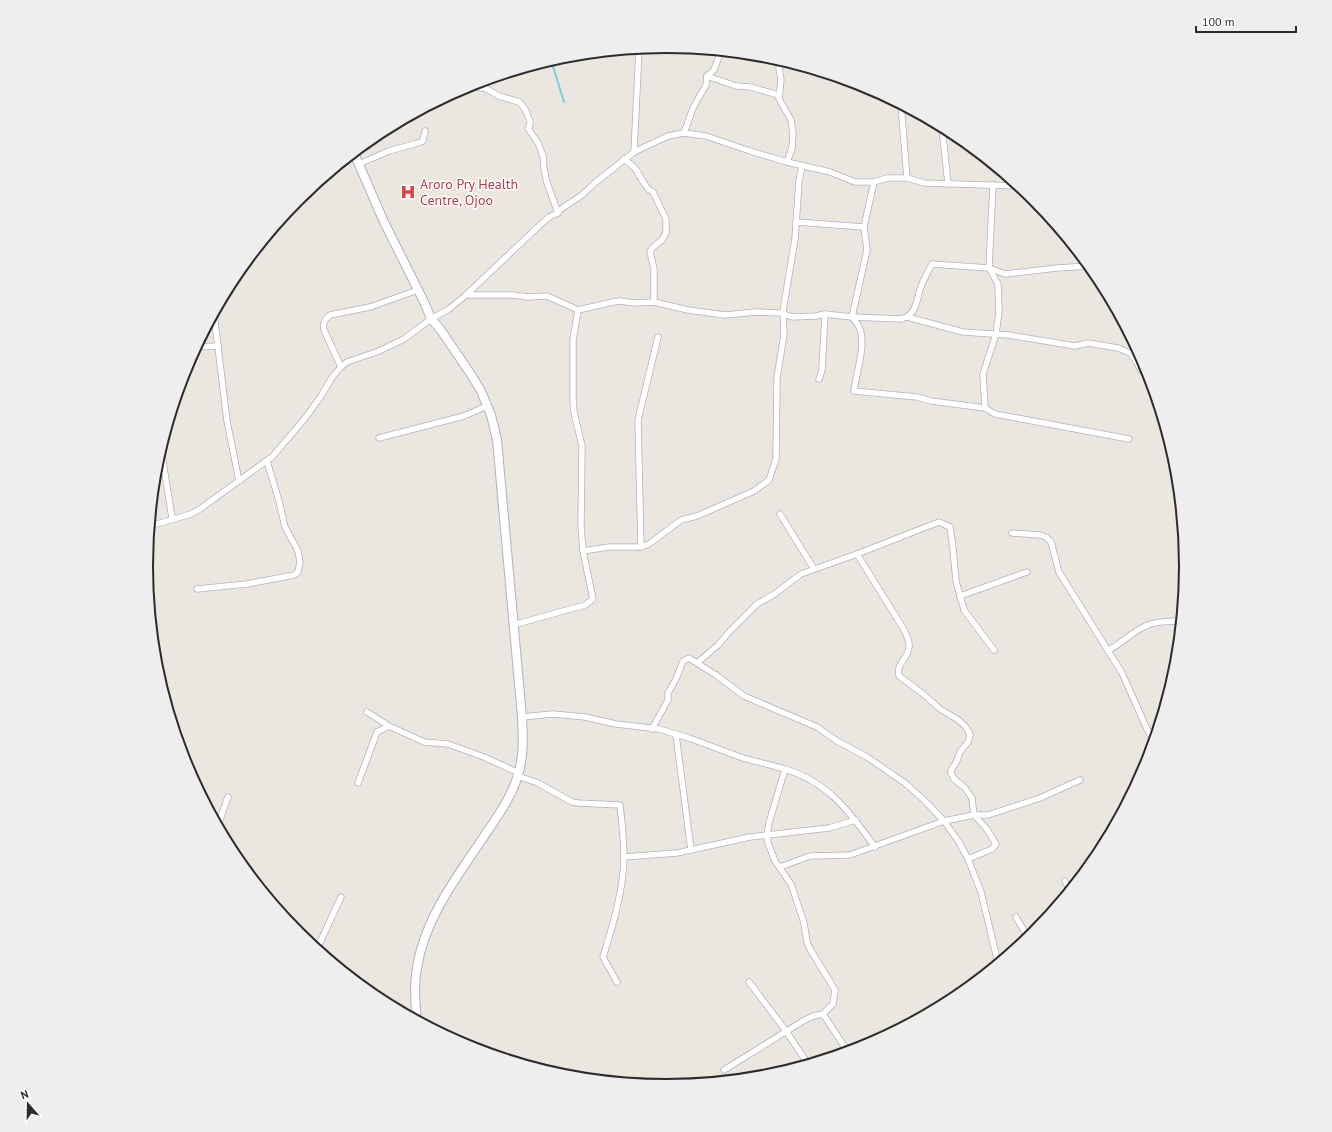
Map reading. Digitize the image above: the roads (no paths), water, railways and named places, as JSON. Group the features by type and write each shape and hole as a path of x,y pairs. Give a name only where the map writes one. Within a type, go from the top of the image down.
{"main road":[{"path":"356,157 384,222 417,287 431,319 440,329 470,373 481,391 487,406 497,440 522,717 523,752 518,775 500,814 445,896 426,937 417,967 417,1014"}],"street":[{"path":"634,152 640,54"},
{"path":"684,133 694,108 706,85 707,76 714,70 719,56"},
{"path":"780,66 780,102 791,120 793,134 792,148 787,162"},
{"path":"707,76 736,86 750,87 779,95"},
{"path":"481,88 487,89 499,96 512,99 522,105 530,121 528,128 538,143 543,156 547,183 558,213"},
{"path":"901,111 907,178"},
{"path":"359,164 388,151 418,143 423,140 425,131"},
{"path":"155,524 200,510 267,461 284,444 306,417 333,376 347,362 404,339 431,319 449,309 466,295 549,217 558,213 558,211 582,195 634,152 668,136 684,133 706,136 787,162 830,172 855,182 874,182 887,178 907,178 924,183 1010,186"},
{"path":"943,134 948,184"},
{"path":"624,159 635,168 645,184 653,192 666,219 666,233 662,240 652,248 650,252 654,269 654,302"},
{"path":"583,551 609,547 641,547 649,544 681,520 697,516 754,491 769,480 776,459 777,378 784,334 783,311 795,239 802,166"},
{"path":"874,182 864,226 868,250 852,317 860,328 862,349 855,377 854,391 917,397 931,402 985,408 995,414 1129,439"},
{"path":"985,408 983,374 996,334 999,312 998,284 989,268 992,185"},
{"path":"796,222 864,226"},
{"path":"907,318 912,313 922,284 932,264 989,268 1005,274 1082,266"},
{"path":"341,367 324,330 323,323 326,319 330,315 370,307 406,295 415,291 417,287"},
{"path":"466,295 513,294 528,297 546,296 578,310 613,302 654,302 688,310 725,314 756,312 784,314 798,317 825,314 852,317 907,318 963,332 996,334 1075,346 1088,343 1118,348 1130,353 1136,361"},
{"path":"513,625 585,605 593,599 583,551 580,527 582,446 574,412 573,400 573,340 578,310"},
{"path":"820,379 822,370 825,314"},
{"path":"215,322 227,421 239,481"},
{"path":"641,547 638,420 658,337"},
{"path":"203,347 218,346"},
{"path":"379,438 464,416 487,406"},
{"path":"197,589 247,584 294,575 298,572 300,562 298,551 285,527 280,502 267,461"},
{"path":"163,464 172,518"},
{"path":"780,514 814,569"},
{"path":"697,663 718,645 730,630 757,604 773,595 795,578 814,569 939,522 950,527 956,580 964,610 994,650"},
{"path":"1012,533 1040,535 1046,537 1051,542 1059,572 1122,673 1150,735"},
{"path":"857,554 904,628 909,640 907,654 898,667 898,676 922,693 940,709 957,719 969,732 970,735 968,742 960,752 951,773 954,779 965,788 972,798 974,815 986,828 996,844 992,849 968,859"},
{"path":"960,596 1027,572"},
{"path":"1109,650 1141,629 1154,623 1176,621"},
{"path":"652,729 668,700 668,693 676,679 683,661 689,658 744,696 817,727 837,742 867,756 905,783 926,802 944,821 959,842 968,859 981,892 997,958"},
{"path":"367,712 389,726 424,742 448,744 484,757 518,775 538,783 572,802 620,806 624,857 620,896 603,957 617,982"},
{"path":"522,717 553,714 585,717 616,724 659,729 743,758 801,774 827,790 840,801 856,820 874,846"},
{"path":"358,783 377,732 389,726"},
{"path":"676,734 691,850"},
{"path":"724,1070 786,1031 813,1016 823,1014 833,1004 836,990 810,949 804,923 791,884 775,861 768,843 767,835 769,823 785,769"},
{"path":"780,867 810,856 850,855 944,821 974,815 988,815 1040,798 1080,780"},
{"path":"220,819 228,797"},
{"path":"624,857 691,850 767,835 829,828 856,820"},
{"path":"1065,881 1067,885"},
{"path":"319,944 341,897"},
{"path":"1016,917 1025,933"},
{"path":"749,982 786,1031 805,1060"},
{"path":"823,1014 845,1047"}],"waterway":[{"path":"553,66 564,102"}],"place":[{"name":"Aroro Pry Health Centre, Ojoo","path":"408,192"}]}
